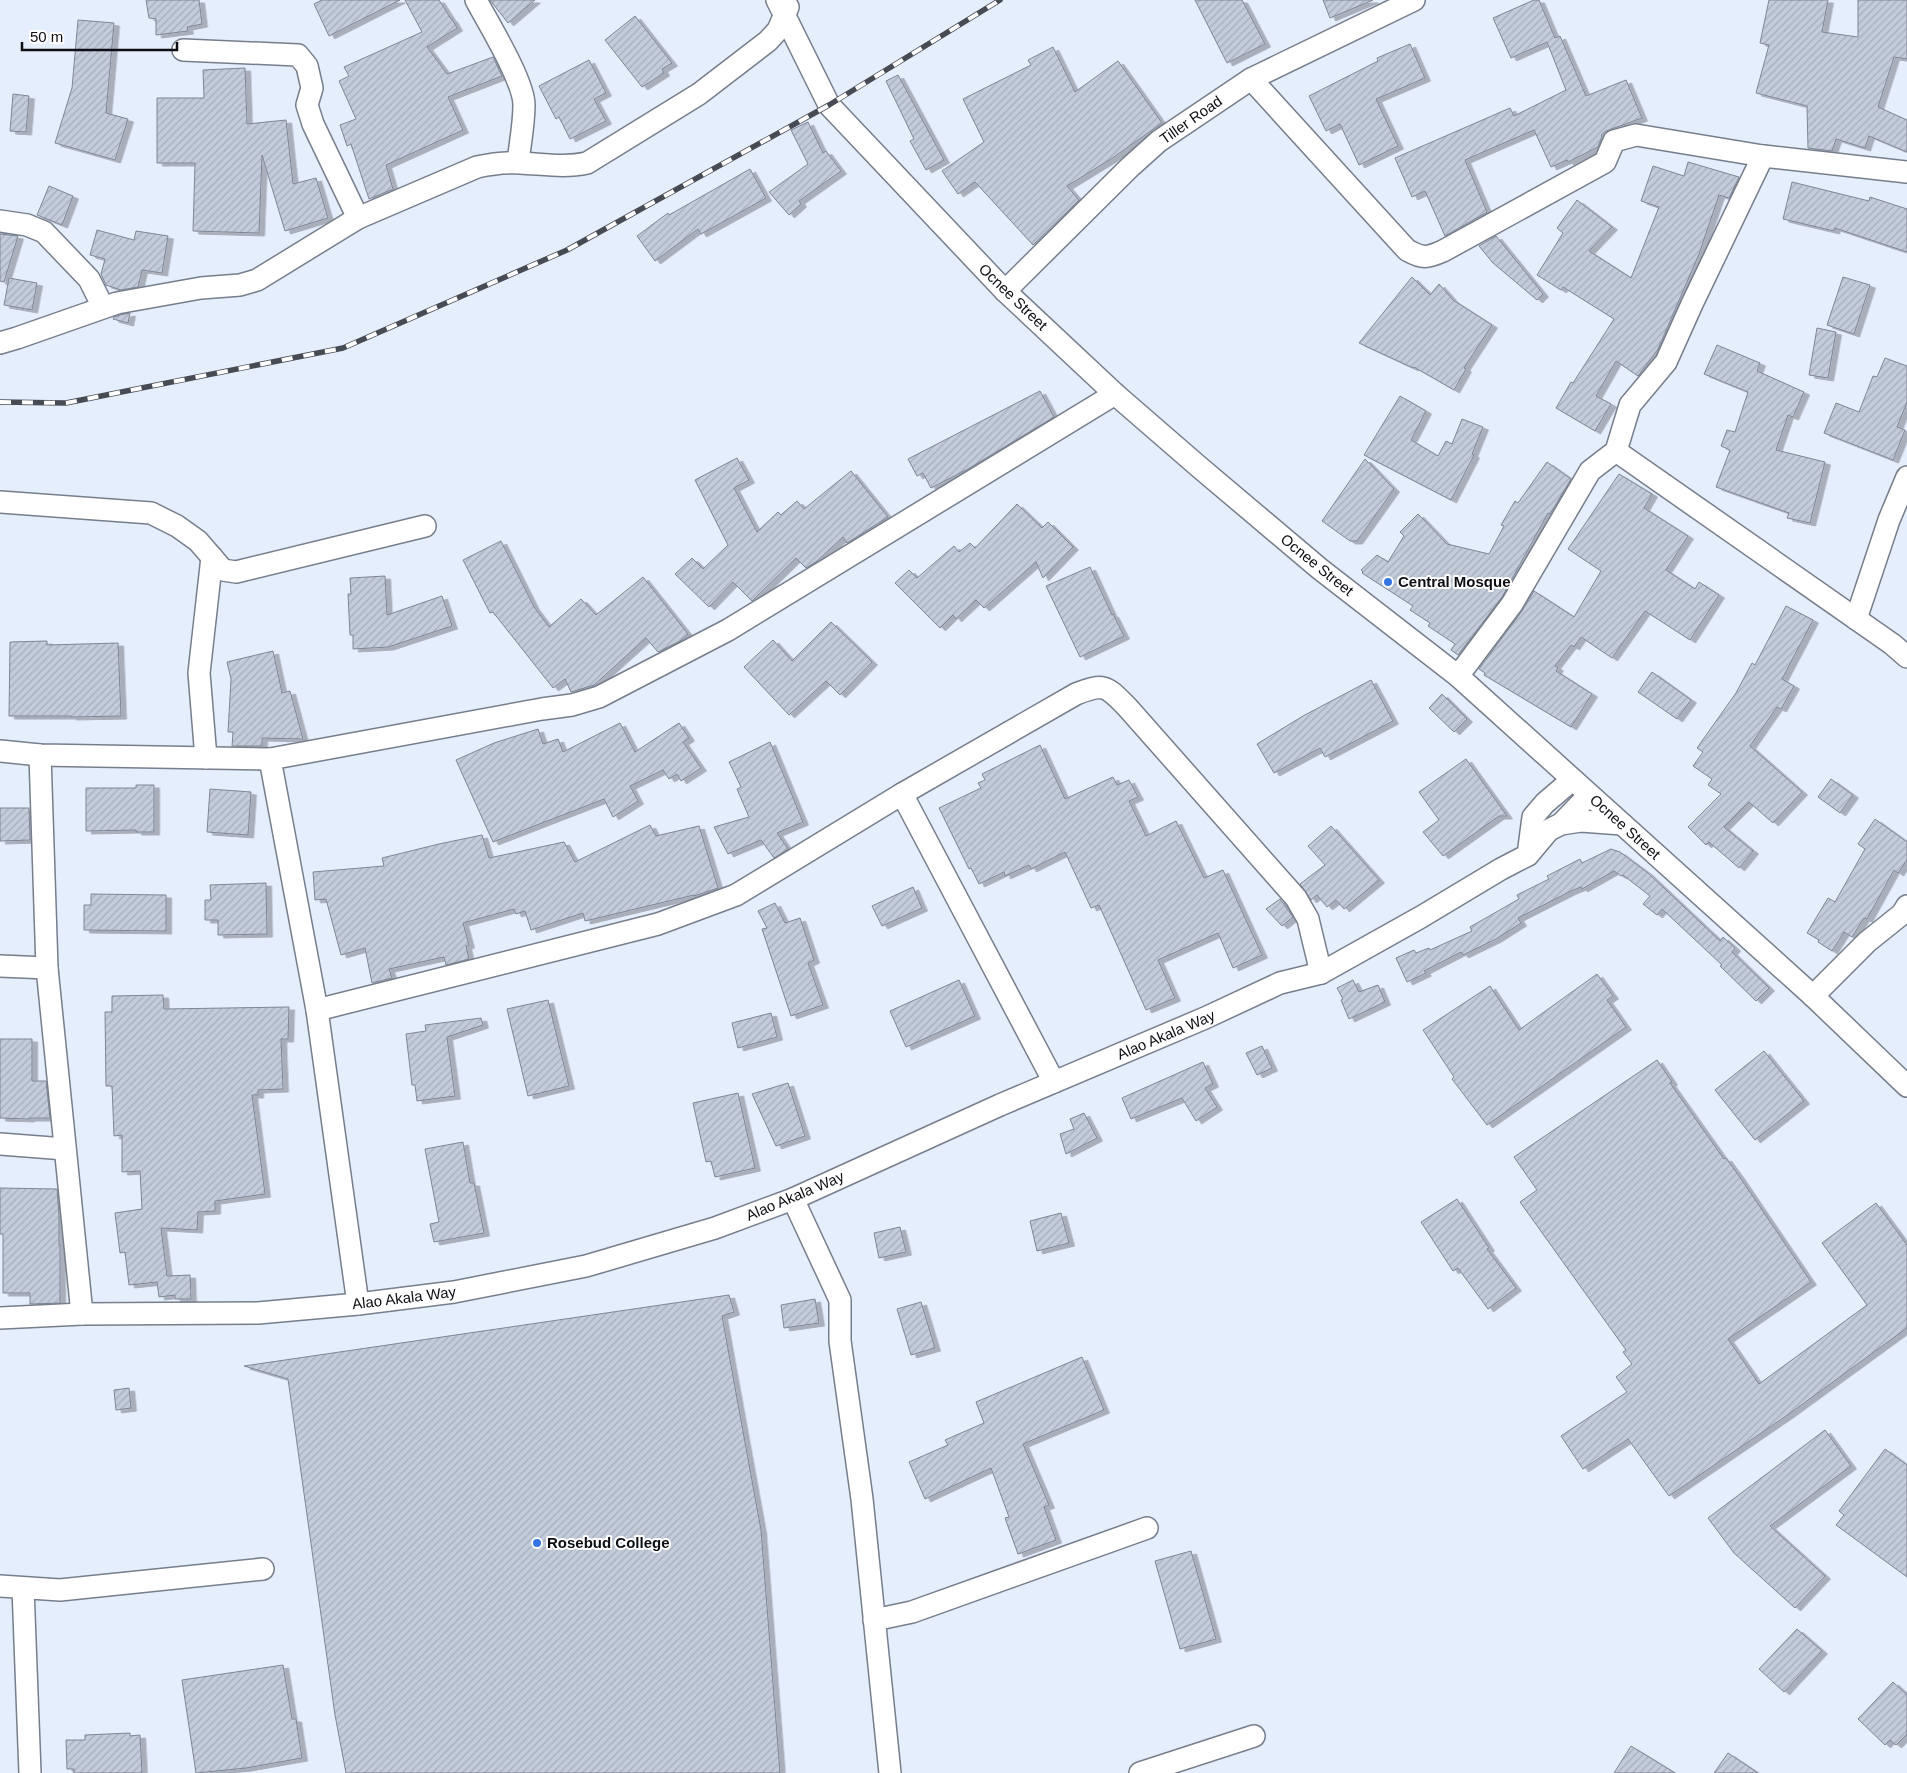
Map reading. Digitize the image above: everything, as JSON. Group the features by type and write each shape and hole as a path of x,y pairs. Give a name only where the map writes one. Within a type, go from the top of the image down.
{"street":[{"path":"476,0 515,76 522,95 524,105 518,162"},
{"name":"Tiller Road","path":"1005,291 1130,167 1160,141 1251,79 1414,0"},
{"path":"0,342 17,338 103,307 201,288 240,285 257,280 358,218 477,167 496,163 518,162 575,166 587,162 699,94 768,41 778,30 784,5"},
{"name":"Ocnee Street","path":"784,5 828,105 1005,291 1115,394 1320,569 1458,676 1813,996 1907,1086"},
{"path":"184,50 298,55 307,66 312,88 307,105 313,124 358,218"},
{"path":"1251,79 1408,250 1418,256 1428,257 1443,252 1605,162 1614,141 1636,135 1763,156 1907,172"},
{"path":"1458,676 1512,604 1590,471 1616,451 1630,405 1666,362 1763,156"},
{"path":"0,221 28,225 44,232 89,278 103,307"},
{"path":"0,751 40,755 270,759 542,709 572,706 599,697 728,630 1115,394"},
{"path":"1616,451 1892,644 1907,657"},
{"path":"1856,619 1889,520 1907,477"},
{"path":"0,502 151,513 178,526 198,541 223,570 236,572 425,526"},
{"path":"206,758 199,674 212,557"},
{"path":"317,1010 658,924 736,895 902,794 1076,694 1094,687 1108,688 1134,715 1296,898 1308,920 1321,973"},
{"path":"1544,754 1547,785 1545,803"},
{"path":"40,755 47,968 82,1314"},
{"path":"270,759 317,1010 358,1304"},
{"path":"1528,855 1533,817 1545,803 1572,780"},
{"path":"902,794 1054,1082"},
{"name":"Alao Akala Way","path":"0,1318 82,1314 258,1313 358,1304 454,1292 586,1266 715,1228 793,1199 991,1109 1205,1018 1280,983 1321,973 1528,855 1549,830 1561,824 1589,795"},
{"path":"1561,824 1582,821 1622,824"},
{"path":"1813,996 1867,942 1902,914 1907,906"},
{"path":"0,966 47,968"},
{"path":"0,1144 65,1149"},
{"path":"793,1199 840,1300 840,1341 862,1499 890,1773"},
{"path":"874,1620 912,1612 1148,1528"},
{"path":"0,1586 60,1590 264,1569"},
{"path":"23,1588 30,1773"},
{"path":"1140,1773 1254,1736"}],"building":[{"path":"146,0 199,0 202,24 187,27 188,31 156,35 156,19 149,18"},
{"path":"322,0 400,0 329,36 314,4"},
{"path":"405,0 439,0 452,19 457,28 427,47 447,74 493,57 502,76 448,97 463,130 386,165 393,189 369,199 351,144 347,146 340,125 356,119 339,81 349,76 344,67 422,32"},
{"path":"490,0 535,0 508,23"},
{"path":"1195,0 1242,0 1265,44 1227,63"},
{"path":"1323,0 1373,0 1330,18"},
{"path":"1534,0 1539,0 1555,38 1560,36 1586,96 1626,80 1642,118 1606,131 1601,135 1598,147 1568,162 1567,160 1551,167 1534,130 1465,160 1487,212 1445,236 1425,191 1412,197 1395,158 1510,108 1514,116 1566,90 1547,42 1511,58 1493,18"},
{"path":"1769,0 1828,0 1822,32 1858,37 1858,0 1907,0 1907,59 1894,57 1878,107 1907,120 1907,152 1869,136 1865,148 1836,139 1832,151 1808,148 1807,106 1756,93 1769,45 1760,43"},
{"path":"635,16 672,63 662,69 664,73 642,87 605,40"},
{"path":"78,20 114,23 106,113 128,119 115,160 55,143 72,88"},
{"path":"1410,44 1425,78 1376,99 1398,146 1359,165 1340,124 1326,131 1309,96 1378,61 1377,58"},
{"path":"1053,47 1075,92 1118,61 1162,123 1111,159 1067,186 1079,200 1033,245 975,182 958,194 942,171 984,142 963,99 1031,65 1028,60"},
{"path":"589,60 606,93 594,99 606,121 570,139 559,117 556,119 539,86"},
{"path":"245,68 247,124 286,120 293,184 316,178 328,218 285,231 262,155 259,233 193,231 195,163 157,163 157,98 204,98 203,70"},
{"path":"898,75 944,160 926,170 910,141 914,139 886,81"},
{"path":"13,94 29,96 26,132 10,131"},
{"path":"808,122 823,153 826,151 841,171 799,201 801,204 789,215 769,192 808,164 791,130"},
{"path":"1688,162 1739,177 1729,198 1719,195 1699,254 1658,349 1638,376 1616,361 1596,396 1611,404 1595,431 1556,408 1571,382 1573,383 1614,319 1563,287 1561,290 1537,275 1563,233 1557,228 1577,200 1612,227 1589,251 1631,278 1659,207 1641,201 1653,166 1684,176"},
{"path":"750,169 766,198 701,234 698,229 655,261 637,236 668,213 669,215"},
{"path":"1792,182 1869,201 1870,197 1907,209 1907,252 1835,228 1834,231 1783,219"},
{"path":"49,186 73,196 62,225 37,215"},
{"path":"97,230 134,240 136,231 168,236 162,273 142,270 138,287 121,290 106,285 101,274 105,259 90,255"},
{"path":"0,234 18,236 4,282 0,281"},
{"path":"1496,236 1543,294 1537,300 1493,263 1479,246"},
{"path":"1412,277 1430,295 1439,284 1453,300 1492,325 1464,368 1466,369 1454,390 1414,367 1359,343"},
{"path":"1843,277 1870,285 1854,334 1827,325"},
{"path":"9,278 37,283 32,310 4,305"},
{"path":"130,313 128,323 113,319 114,317"},
{"path":"1817,328 1836,332 1828,378 1809,375"},
{"path":"1717,345 1760,363 1757,371 1804,392 1793,417 1788,415 1776,450 1825,462 1810,523 1787,518 1789,513 1716,487 1730,450 1721,446 1727,430 1735,432 1748,392 1704,374"},
{"path":"1885,358 1907,366 1907,402 1897,427 1905,430 1893,460 1824,433 1836,403 1859,412 1873,376 1877,377"},
{"path":"1040,391 1054,417 968,469 931,488 923,473 917,476 908,459"},
{"path":"1400,396 1426,411 1411,440 1438,456 1446,441 1452,444 1462,419 1483,427 1472,454 1474,455 1451,500 1364,455"},
{"path":"737,458 749,480 734,488 757,532 778,512 781,515 797,501 804,509 851,471 888,517 847,543 843,537 817,561 806,568 796,558 752,601 733,582 709,607 675,574 692,558 703,569 728,545 695,480"},
{"path":"1365,459 1394,489 1357,541 1350,541 1322,521"},
{"path":"1547,462 1571,479 1550,514 1548,513 1502,597 1458,655 1451,650 1455,644 1428,626 1430,623 1410,610 1413,606 1362,573 1361,570 1377,555 1388,562 1404,536 1400,532 1418,514 1447,544 1489,554 1504,526 1501,525 1515,501 1518,503"},
{"path":"1619,474 1652,494 1644,508 1688,536 1666,570 1695,589 1699,582 1719,595 1690,640 1645,611 1612,658 1581,637 1574,647 1571,645 1555,666 1558,668 1556,671 1592,694 1571,727 1484,675 1485,673 1479,669 1522,611 1534,591 1574,617 1601,571 1568,549"},
{"path":"1017,504 1042,528 1048,522 1073,547 1043,578 1036,562 984,608 976,600 956,619 953,615 940,628 895,583 909,570 917,578 954,546 959,552 970,543 975,548"},
{"path":"501,541 534,607 549,627 581,599 596,615 643,577 688,634 680,641 658,652 646,638 594,685 571,692 565,679 553,688 493,612 490,613 463,560"},
{"path":"1090,567 1124,636 1080,657 1046,586"},
{"path":"385,576 387,615 442,596 452,626 388,647 353,649 353,635 350,635 348,594 351,594 350,578"},
{"path":"1786,606 1813,620 1782,679 1794,686 1781,709 1777,707 1750,746 1802,792 1773,823 1749,802 1724,827 1753,851 1739,868 1709,842 1706,845 1688,827 1721,794 1708,785 1712,779 1693,766 1703,752 1697,748 1736,693 1752,663 1755,665"},
{"path":"831,622 872,662 840,695 826,681 789,715 744,667 773,640 792,661"},
{"path":"47,641 47,645 118,643 121,716 9,716 10,642"},
{"path":"273,651 282,693 290,691 303,739 262,738 262,746 232,746 233,732 228,732 231,679 227,662"},
{"path":"1652,672 1691,700 1677,719 1638,692"},
{"path":"1371,680 1393,721 1325,757 1320,748 1274,773 1257,744 1303,716"},
{"path":"1442,694 1467,719 1454,732 1429,708"},
{"path":"620,723 635,752 679,723 689,738 683,742 701,768 681,781 677,774 669,779 663,770 630,786 638,801 613,817 604,799 493,842 456,760 494,743 538,729 543,744 558,739 563,752"},
{"path":"770,742 803,822 777,833 788,849 774,858 761,840 728,854 714,827 749,817 737,789 741,787 729,762"},
{"path":"1040,745 1065,799 1113,777 1117,785 1129,780 1138,797 1129,801 1146,836 1176,821 1204,878 1223,870 1262,955 1233,968 1218,933 1158,960 1175,998 1146,1010 1099,905 1091,908 1065,852 1031,869 1029,865 1005,876 1004,872 979,884 971,868 969,869 939,808 981,788 978,783 985,780 982,774"},
{"path":"1466,759 1507,816 1499,816 1443,856 1423,832 1439,820 1419,792"},
{"path":"1831,779 1853,795 1840,813 1818,797"},
{"path":"136,785 154,785 154,832 136,832 136,830 86,831 86,788 136,788"},
{"path":"210,789 251,792 248,835 207,832"},
{"path":"0,808 29,808 30,840 0,841"},
{"path":"1875,819 1907,842 1907,860 1898,873 1894,870 1867,919 1864,918 1852,937 1844,932 1832,951 1807,933 1828,898 1835,902 1865,849 1858,844"},
{"path":"650,825 656,836 699,826 718,888 694,896 585,921 583,913 531,930 525,911 516,914 514,909 463,923 469,945 466,946 469,959 446,965 444,957 389,969 392,978 372,983 365,948 341,955 326,899 315,900 313,872 384,866 382,858 482,835 489,858 564,842 575,862"},
{"path":"1331,826 1379,880 1344,909 1336,900 1327,907 1317,895 1311,900 1300,884 1325,865 1308,846"},
{"path":"1611,849 1620,852 1648,873 1720,941 1723,937 1735,948 1732,952 1769,988 1756,1001 1720,966 1722,965 1662,909 1657,915 1643,904 1650,896 1623,875 1621,876 1614,871 1582,889 1581,887 1571,891 1518,918 1521,923 1496,939 1463,955 1461,952 1407,982 1396,958 1414,950 1416,953 1429,948 1430,950 1472,931 1470,927 1519,899 1517,895 1549,879 1547,876 1580,859 1582,863"},
{"path":"266,883 267,934 218,935 218,920 205,920 205,900 211,900 210,885"},
{"path":"913,887 922,908 882,926 872,906"},
{"path":"91,894 166,895 166,931 84,930 84,905 91,905"},
{"path":"1280,899 1293,917 1282,926 1266,909"},
{"path":"775,903 785,923 800,918 814,960 808,963 823,1005 791,1016 762,929 767,928 758,911"},
{"path":"1597,974 1613,996 1607,1000 1626,1027 1487,1125 1452,1079 1454,1077 1423,1030 1490,986 1519,1030"},
{"path":"959,980 975,1016 906,1047 890,1011"},
{"path":"1353,980 1359,992 1378,985 1385,1002 1349,1019 1341,1000 1343,999 1337,988"},
{"path":"163,995 164,1009 289,1007 288,1039 281,1039 283,1089 258,1090 258,1095 252,1095 265,1194 215,1201 215,1211 198,1212 197,1230 161,1228 167,1276 190,1275 191,1299 175,1299 175,1295 159,1297 157,1282 129,1285 125,1252 120,1253 115,1213 142,1209 140,1171 122,1172 122,1135 114,1136 112,1086 106,1086 105,1012 112,1012 112,996"},
{"path":"548,1000 569,1086 528,1096 507,1009"},
{"path":"771,1013 777,1037 738,1048 732,1023"},
{"path":"481,1018 483,1025 447,1037 455,1096 417,1101 415,1085 412,1085 406,1034 426,1031 425,1025"},
{"path":"0,1039 32,1039 32,1081 46,1081 50,1118 0,1118"},
{"path":"1262,1046 1272,1068 1257,1075 1246,1053"},
{"path":"1764,1051 1804,1101 1755,1140 1715,1090"},
{"path":"1657,1060 1672,1082 1670,1083 1724,1159 1726,1158 1739,1176 1811,1282 1728,1339 1759,1384 1867,1305 1822,1243 1876,1203 1907,1245 1907,1328 1789,1414 1669,1496 1628,1439 1583,1469 1561,1436 1627,1392 1616,1377 1632,1364 1623,1352 1626,1350 1520,1202 1537,1190 1514,1157"},
{"path":"1203,1062 1213,1084 1205,1088 1217,1107 1196,1121 1182,1098 1131,1119 1122,1098"},
{"path":"788,1083 805,1136 776,1146 752,1094"},
{"path":"738,1093 755,1168 715,1177 711,1161 706,1162 693,1103"},
{"path":"1084,1113 1097,1138 1066,1154 1060,1134 1074,1129 1070,1119"},
{"path":"463,1142 470,1183 474,1183 484,1233 434,1242 430,1224 439,1222 425,1149"},
{"path":"0,1188 57,1189 60,1245 60,1303 30,1304 30,1293 3,1293 3,1234 0,1234"},
{"path":"1457,1199 1489,1248 1487,1249 1516,1288 1488,1309 1458,1268 1453,1271 1421,1222"},
{"path":"1061,1213 1069,1243 1037,1251 1030,1221"},
{"path":"900,1227 906,1252 879,1258 874,1233"},
{"name":"Rosebud College","path":"729,1295 734,1312 722,1316 761,1530 780,1773 346,1773 335,1715 288,1379 244,1366"},
{"path":"815,1299 819,1323 784,1328 781,1305"},
{"path":"921,1302 935,1348 911,1355 897,1309"},
{"path":"1082,1357 1104,1410 1023,1444 1049,1505 1044,1507 1056,1540 1018,1554 1005,1518 1009,1517 991,1468 925,1499 909,1462 948,1445 945,1440 984,1423 976,1402"},
{"path":"129,1388 131,1408 116,1410 114,1390"},
{"path":"1825,1430 1851,1466 1770,1526 1825,1576 1795,1608 1734,1553 1708,1518"},
{"path":"1885,1449 1907,1465 1907,1577 1836,1525 1844,1515 1839,1511"},
{"path":"1191,1551 1216,1639 1180,1649 1155,1561"},
{"path":"1797,1629 1822,1651 1784,1692 1759,1669"},
{"path":"283,1665 292,1719 296,1719 302,1758 246,1768 196,1773 182,1680"},
{"path":"1893,1682 1907,1695 1907,1734 1896,1745 1890,1740 1885,1745 1858,1719"},
{"path":"130,1733 130,1736 140,1735 142,1773 74,1773 74,1769 67,1769 66,1740 85,1740 85,1735"},
{"path":"1631,1746 1675,1773 1614,1773"},
{"path":"1728,1753 1758,1773 1714,1773"}],"railway":[{"path":"0,402 66,403 343,348 567,250 829,105 1000,0"}],"place":[{"name":"Central Mosque","path":"1388,582"},
{"name":"Rosebud College","path":"537,1543"}]}
